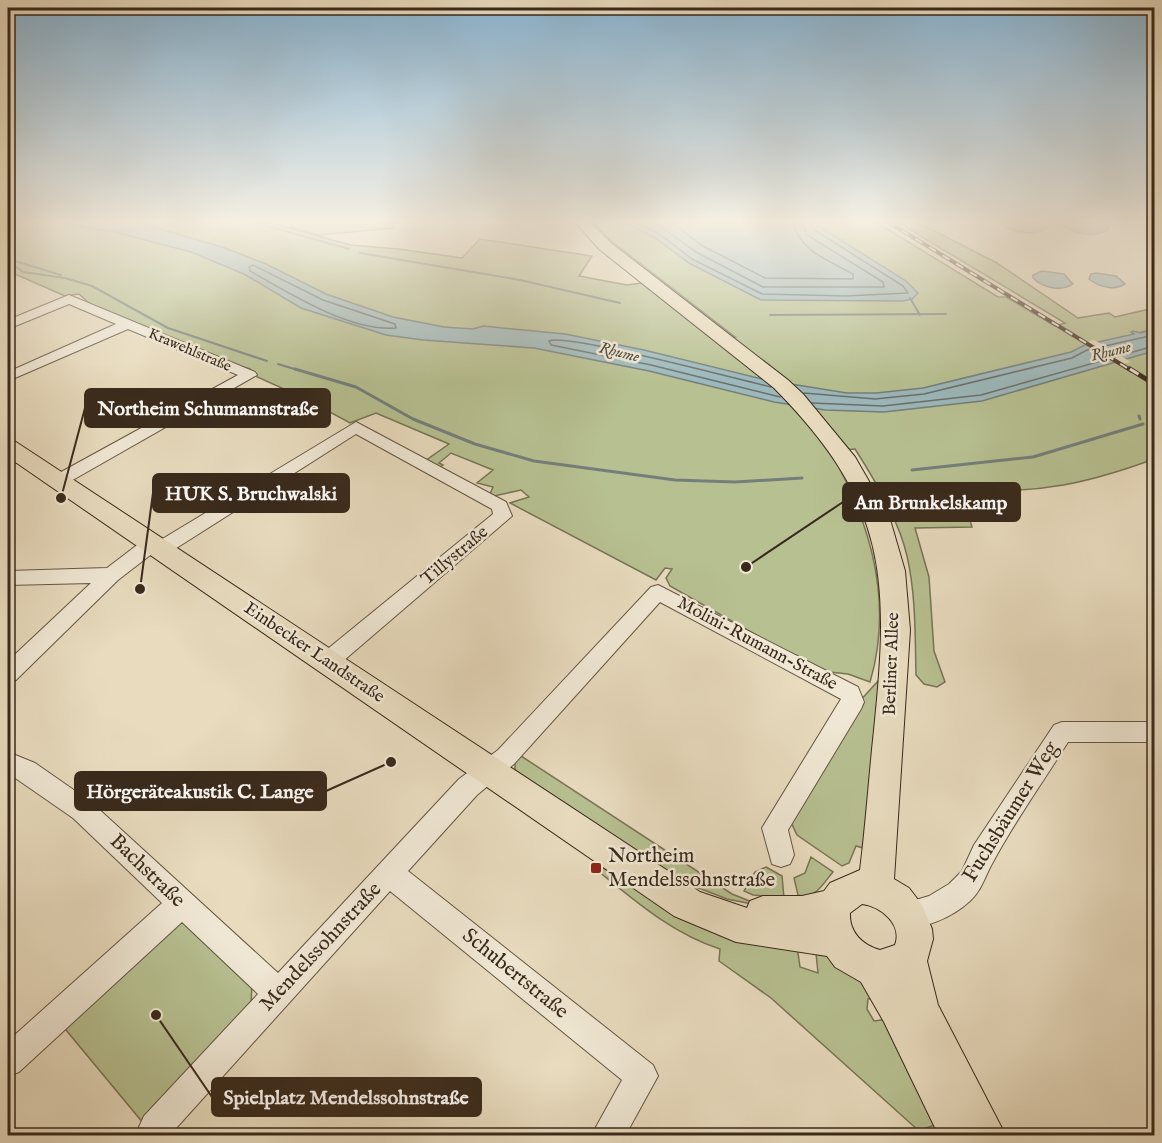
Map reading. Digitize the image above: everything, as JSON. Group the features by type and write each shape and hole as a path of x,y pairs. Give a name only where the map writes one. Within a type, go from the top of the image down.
{"main road":[{"name":"Berliner Allee","path":"643,275 781,384 807,410 840,450 878,517 890,558 894,604 894,677 875,888"},
{"name":"Einbecker Landstraße","path":"8,447 621,858 697,900 724,908 754,914 802,914 817,912 833,906"},
{"name":"Einbecker Landstraße","path":"621,858 656,886 710,916 734,924 768,930 820,934 838,941"},
{"path":"875,888 900,903 909,915 915,939 913,950 890,963 853,958 838,941 832,923 833,906 839,896 849,889 875,888"},
{"path":"890,963 897,1004 937,1090 962,1136"},
{"path":"890,963 911,987 941,1056 985,1136"}],"street":[{"path":"8,325 69,299 127,324"},
{"path":"8,377 127,324"},
{"name":"Krawehlstraße","path":"58,481 250,375 127,324"},
{"name":"Tillystraße","path":"156,546 356,427 500,506 503,516 327,662"},
{"path":"8,674 111,575 156,546"},
{"path":"8,578 111,575"},
{"name":"Mendelssohnstraße","path":"155,1127 468,787 506,757 658,592"},
{"name":"Molini-Rumann-Straße","path":"658,592 849,693 853,702 775,828 782,855"},
{"name":"Fuchsbäumer Weg","path":"909,915 934,908 959,893 971,880 983,854 1062,732 1155,732"},
{"name":"Bachstraße","path":"8,762 26,770 82,810 278,993"},
{"name":"Schubertstraße","path":"389,873 642,1076 607,1136"},
{"path":"8,1060 181,904"}],"green space":[{"path":"18,275 579,275 627,285 641,283 711,337 735,337 656,275 963,275 998,297 1006,297 1055,326 1065,323 986,275 1015,275 1078,318 1109,313 1115,317 1154,308 1154,329 1142,332 1154,338 1154,459 1108,475 1063,485 1018,490 968,490 965,504 972,527 915,528 929,577 934,651 945,682 937,687 924,684 916,675 910,571 903,542 892,514 855,449 830,451 856,505 867,533 874,562 879,622 877,652 870,682 848,674 820,671 670,586 666,578 672,569 665,568 656,580 510,503 529,497 521,490 494,496 490,494 493,487 477,483 493,470 451,453 439,463 443,465 439,468 425,461 449,444 376,413 350,423 304,398 255,376 250,369 226,362 90,304 79,294 65,296"},
{"path":"879,680 863,848 856,846 849,863 842,866 797,835 791,822 858,703"},
{"path":"518,754 732,894 762,906 727,899 686,883 515,771 515,758"},
{"path":"811,857 833,872 814,893 798,895 794,878 805,873"},
{"path":"601,867 629,881 796,939 800,967 818,973 815,943 885,997 868,999 867,1009 874,1021 896,1018 937,1124 919,1131 771,998 719,961 720,949 686,935 655,916 598,871"},
{"path":"766,867 782,876 784,898 753,895 744,891 755,872"},
{"path":"189,921 252,982 251,1006 144,1124 61,1024 169,924"}],"water":[{"name":"Rhume","path":"246,275 289,275 326,294 393,317 444,327 473,329 483,326 565,334 644,350 766,380 847,393 876,393 923,388 1071,352 1085,345 1134,334 1131,332 1133,331 1141,333 1154,329 1154,351 982,401 884,412 825,410 774,402 649,371 534,348 386,335 301,308"},
{"path":"713,275 897,275 918,293 912,299 903,301 761,300"},
{"path":"1033,275 1065,275 1073,284 1063,288 1052,288 1033,278"},
{"path":"1090,275 1112,275 1116,276 1125,284 1111,288 1089,279"}],"pier":[{"path":"1094,340 1131,362 1119,365 1082,343"}],"waterway":[{"path":"46,275 92,286 168,328 267,361"},
{"path":"492,275 620,303"},
{"path":"910,298 920,314"},
{"path":"770,315 920,314"},
{"path":"920,314 946,314"},
{"path":"278,364 301,371"},
{"path":"295,369 356,387 413,419 475,444 534,461 675,480 735,482 802,478"},
{"path":"912,470 1033,457 1143,424"}],"railway":[{"path":"975,275 1132,371"},
{"path":"1130,369 1154,384"}],"place":[{"name":"Northeim Schumannstraße","path":"61,498"},
{"name":"Am Brunkelskamp","path":"746,567"},
{"name":"HUK S. Bruchwalski","path":"140,589"},
{"name":"Hörgeräteakustik C. Lange","path":"391,762"},
{"name":"Northeim Mendelssohnstraße","path":"596,868"},
{"name":"Spielplatz Mendelssohnstraße","path":"156,1015"}]}
